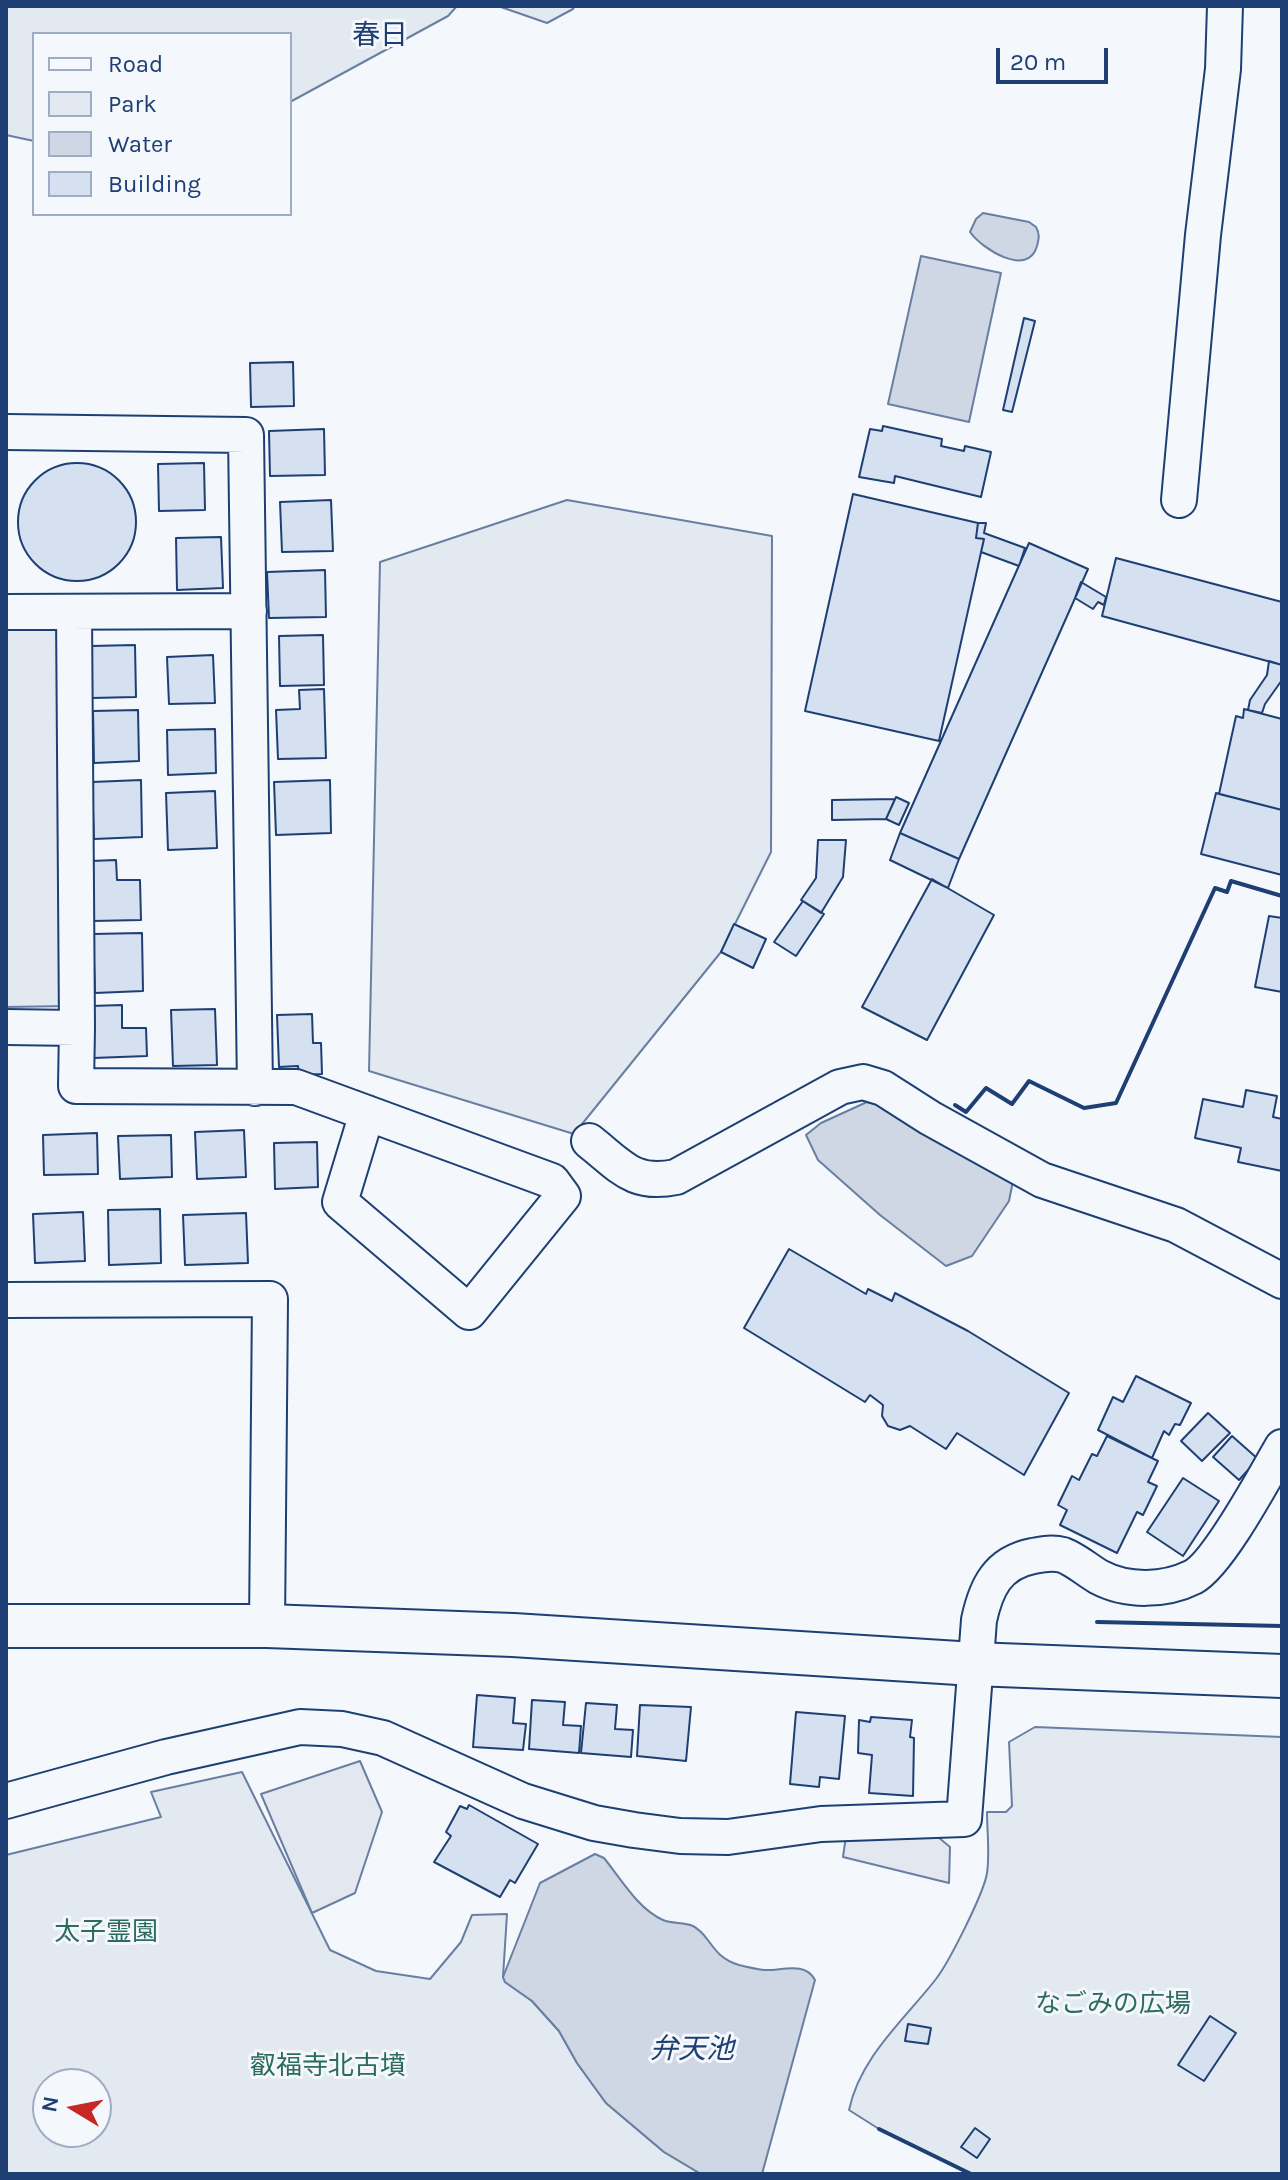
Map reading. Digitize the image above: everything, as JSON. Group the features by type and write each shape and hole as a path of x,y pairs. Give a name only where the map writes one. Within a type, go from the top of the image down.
{"street":[{"path":"1179,500 1203,235 1223,69 1225,6"},
{"path":"6,432 246,435 255,1088"},
{"path":"6,612 249,611"},
{"path":"74,612 76,1086 296,1087 367,1113 552,1181 563,1196 469,1312 340,1202 367,1113"},
{"path":"6,1027 77,1028"},
{"path":"589,1141 632,1175 654,1181 676,1177 840,1087 863,1082 883,1088 930,1118 1042,1180 1176,1225 1282,1281"},
{"path":"6,1300 270,1299 267,1626"},
{"path":"6,1801 166,1757 300,1727 342,1729 383,1738 523,1801 594,1823 634,1830 680,1836 728,1837 821,1824 964,1819 974,1664 984,1594 998,1571 1020,1558 1049,1553 1065,1556 1119,1585 1169,1587 1196,1576 1209,1566 1221,1548 1282,1447"},
{"path":"6,1626 267,1626 513,1635 974,1664 1282,1676"}],"green space":[{"path":"6,6 457,6 448,16 292,101 292,32 32,32 32,141 6,135"},
{"path":"498,6 575,6 547,23"},
{"path":"567,500 772,536 771,852 721,952 574,1134 369,1071 380,562"},
{"path":"69,621 69,1006 6,1007 6,623"},
{"name":"なごみの広場","path":"1035,1727 1282,1737 1282,2174 971,2174 879,2129 849,2110 873,2056 936,1979 965,1927 987,1873 987,1812 1006,1812 1012,1806 1009,1742"},
{"name":"叡福寺北古墳","path":"242,1772 330,1950 376,1971 430,1979 461,1942 472,1915 507,1914 505,1982 532,2001 559,2031 577,2063 606,2103 664,2152 701,2174 6,2174 6,1855 161,1817 151,1792"}],"shaded area":[{"path":"360,1761 382,1812 355,1893 312,1913 261,1794"},
{"path":"932,1832 950,1847 949,1883 843,1857 846,1836"}],"water":[{"path":"983,213 1029,222 1036,227 1039,238 1032,255 1024,260 1015,260 984,246 970,232"},
{"path":"921,256 1001,273 969,422 888,404"},
{"path":"867,1102 883,1106 1013,1181 1009,1201 972,1256 946,1266 880,1215 818,1160 806,1135 821,1123"},
{"name":"弁天池","path":"595,1854 604,1858 646,1909 663,1920 693,1926 729,1961 764,1970 799,1969 811,1974 815,1980 762,2174 701,2174 664,2152 606,2103 577,2063 559,2031 532,2001 505,1982 503,1977 540,1883"}],"building":[{"path":"1024,318 1035,321 1012,412 1003,410"},
{"path":"293,362 294,406 251,407 250,363"},
{"path":"883,426 942,439 941,446 964,451 965,446 991,452 981,497 895,476 894,483 859,477 870,429 882,431"},
{"path":"324,429 325,475 270,476 269,431"},
{"path":"77,463 100,467 119,480 132,499 136,522 132,545 119,564 100,577 77,581 54,577 35,564 22,545 18,522 22,499 35,480 54,467"},
{"path":"204,463 205,510 159,511 158,464"},
{"path":"853,494 978,523 976,538 984,539 939,741 805,711"},
{"path":"331,500 333,551 282,552 280,502"},
{"path":"978,523 986,523 984,533 1025,548 1019,566 981,552 984,539 976,538"},
{"path":"221,537 223,588 177,590 176,538"},
{"path":"1029,543 1088,569 959,859 900,833"},
{"path":"1116,558 1282,602 1282,665 1102,616"},
{"path":"325,570 326,617 269,618 267,572"},
{"path":"1081,582 1106,597 1104,605 1098,602 1093,609 1075,598"},
{"path":"323,635 324,685 280,686 279,636"},
{"path":"135,645 136,697 92,698 91,646"},
{"path":"213,655 215,703 169,704 167,657"},
{"path":"1269,661 1282,665 1282,680 1262,713 1248,710 1250,700 1267,675"},
{"path":"324,689 326,758 278,759 276,710 300,709 299,690"},
{"path":"1244,709 1282,719 1282,810 1219,794 1236,716 1243,718"},
{"path":"138,710 139,761 94,763 93,711"},
{"path":"215,729 216,773 168,775 167,730"},
{"path":"141,780 142,837 94,839 92,782"},
{"path":"330,780 331,833 276,835 274,782"},
{"path":"215,791 217,848 168,850 166,793"},
{"path":"1216,793 1282,810 1282,875 1201,854"},
{"path":"896,797 909,803 899,825 886,819"},
{"path":"895,799 886,819 832,820 832,800"},
{"path":"900,833 959,859 948,888 890,860"},
{"path":"818,840 846,840 843,877 821,913 801,900 816,878"},
{"path":"116,860 117,880 140,880 141,920 93,921 91,861"},
{"path":"932,879 994,915 927,1040 862,1007"},
{"path":"803,901 824,914 796,956 774,942"},
{"path":"1269,916 1282,918 1282,992 1255,987"},
{"path":"734,924 766,939 753,968 721,952"},
{"path":"142,933 143,991 95,993 93,934"},
{"path":"122,1005 122,1028 146,1028 147,1056 93,1058 91,1006"},
{"path":"215,1009 217,1065 173,1066 171,1010"},
{"path":"312,1014 313,1043 321,1043 322,1074 299,1075 298,1066 279,1067 277,1015"},
{"path":"1246,1090 1277,1096 1273,1117 1282,1119 1282,1171 1238,1162 1241,1148 1195,1138 1203,1099 1243,1107"},
{"path":"244,1130 246,1177 197,1179 195,1132"},
{"path":"97,1133 98,1174 44,1175 43,1135"},
{"path":"171,1135 172,1177 120,1179 118,1136"},
{"path":"317,1142 318,1187 275,1189 274,1143"},
{"path":"160,1209 161,1263 109,1265 108,1210"},
{"path":"83,1212 85,1261 35,1263 33,1214"},
{"path":"246,1213 248,1263 185,1265 183,1215"},
{"path":"789,1249 866,1294 868,1289 892,1301 895,1293 968,1331 1069,1393 1024,1475 957,1433 946,1449 910,1426 900,1430 888,1426 882,1416 883,1405 870,1395 865,1402 744,1328"},
{"path":"1136,1376 1191,1403 1180,1425 1175,1424 1169,1435 1164,1431 1152,1458 1098,1430 1113,1397 1123,1402"},
{"path":"1208,1413 1230,1433 1202,1461 1181,1441"},
{"path":"1107,1436 1158,1461 1148,1482 1157,1486 1143,1515 1137,1512 1117,1553 1060,1525 1067,1510 1058,1505 1072,1476 1079,1480 1092,1454 1097,1456"},
{"path":"1232,1436 1258,1459 1239,1480 1213,1457"},
{"path":"1183,1478 1219,1501 1183,1556 1147,1532"},
{"path":"477,1695 515,1698 513,1723 526,1724 523,1750 473,1747"},
{"path":"532,1700 565,1702 563,1725 581,1726 579,1753 529,1749"},
{"path":"586,1703 617,1705 615,1729 633,1730 631,1757 581,1753"},
{"path":"640,1705 691,1707 686,1761 637,1756"},
{"path":"796,1712 845,1716 839,1779 820,1777 819,1787 790,1784"},
{"path":"871,1717 912,1720 913,1796 869,1793 872,1755 858,1753 859,1720 870,1722"},
{"path":"469,1805 538,1844 515,1883 510,1880 500,1897 434,1862 451,1836 446,1832 460,1806 467,1809"},
{"path":"1210,2016 1236,2033 1204,2081 1178,2065"},
{"path":"908,2024 931,2028 928,2044 905,2041"},
{"path":"975,2128 990,2139 977,2158 961,2147"}],"wall":[{"path":"955,1105 966,1112 986,1088 1012,1104 1029,1081 1084,1108 1116,1103 1215,888 1227,892 1231,881 1282,896"},
{"path":"1097,1622 1282,1626"},
{"path":"879,2129 971,2174"},
{"path":"797,2174 806,2174"}],"district":[{"name":"春日","path":"380,36"}],"park label":[{"name":"太子霊園","path":"106,1933"}]}
